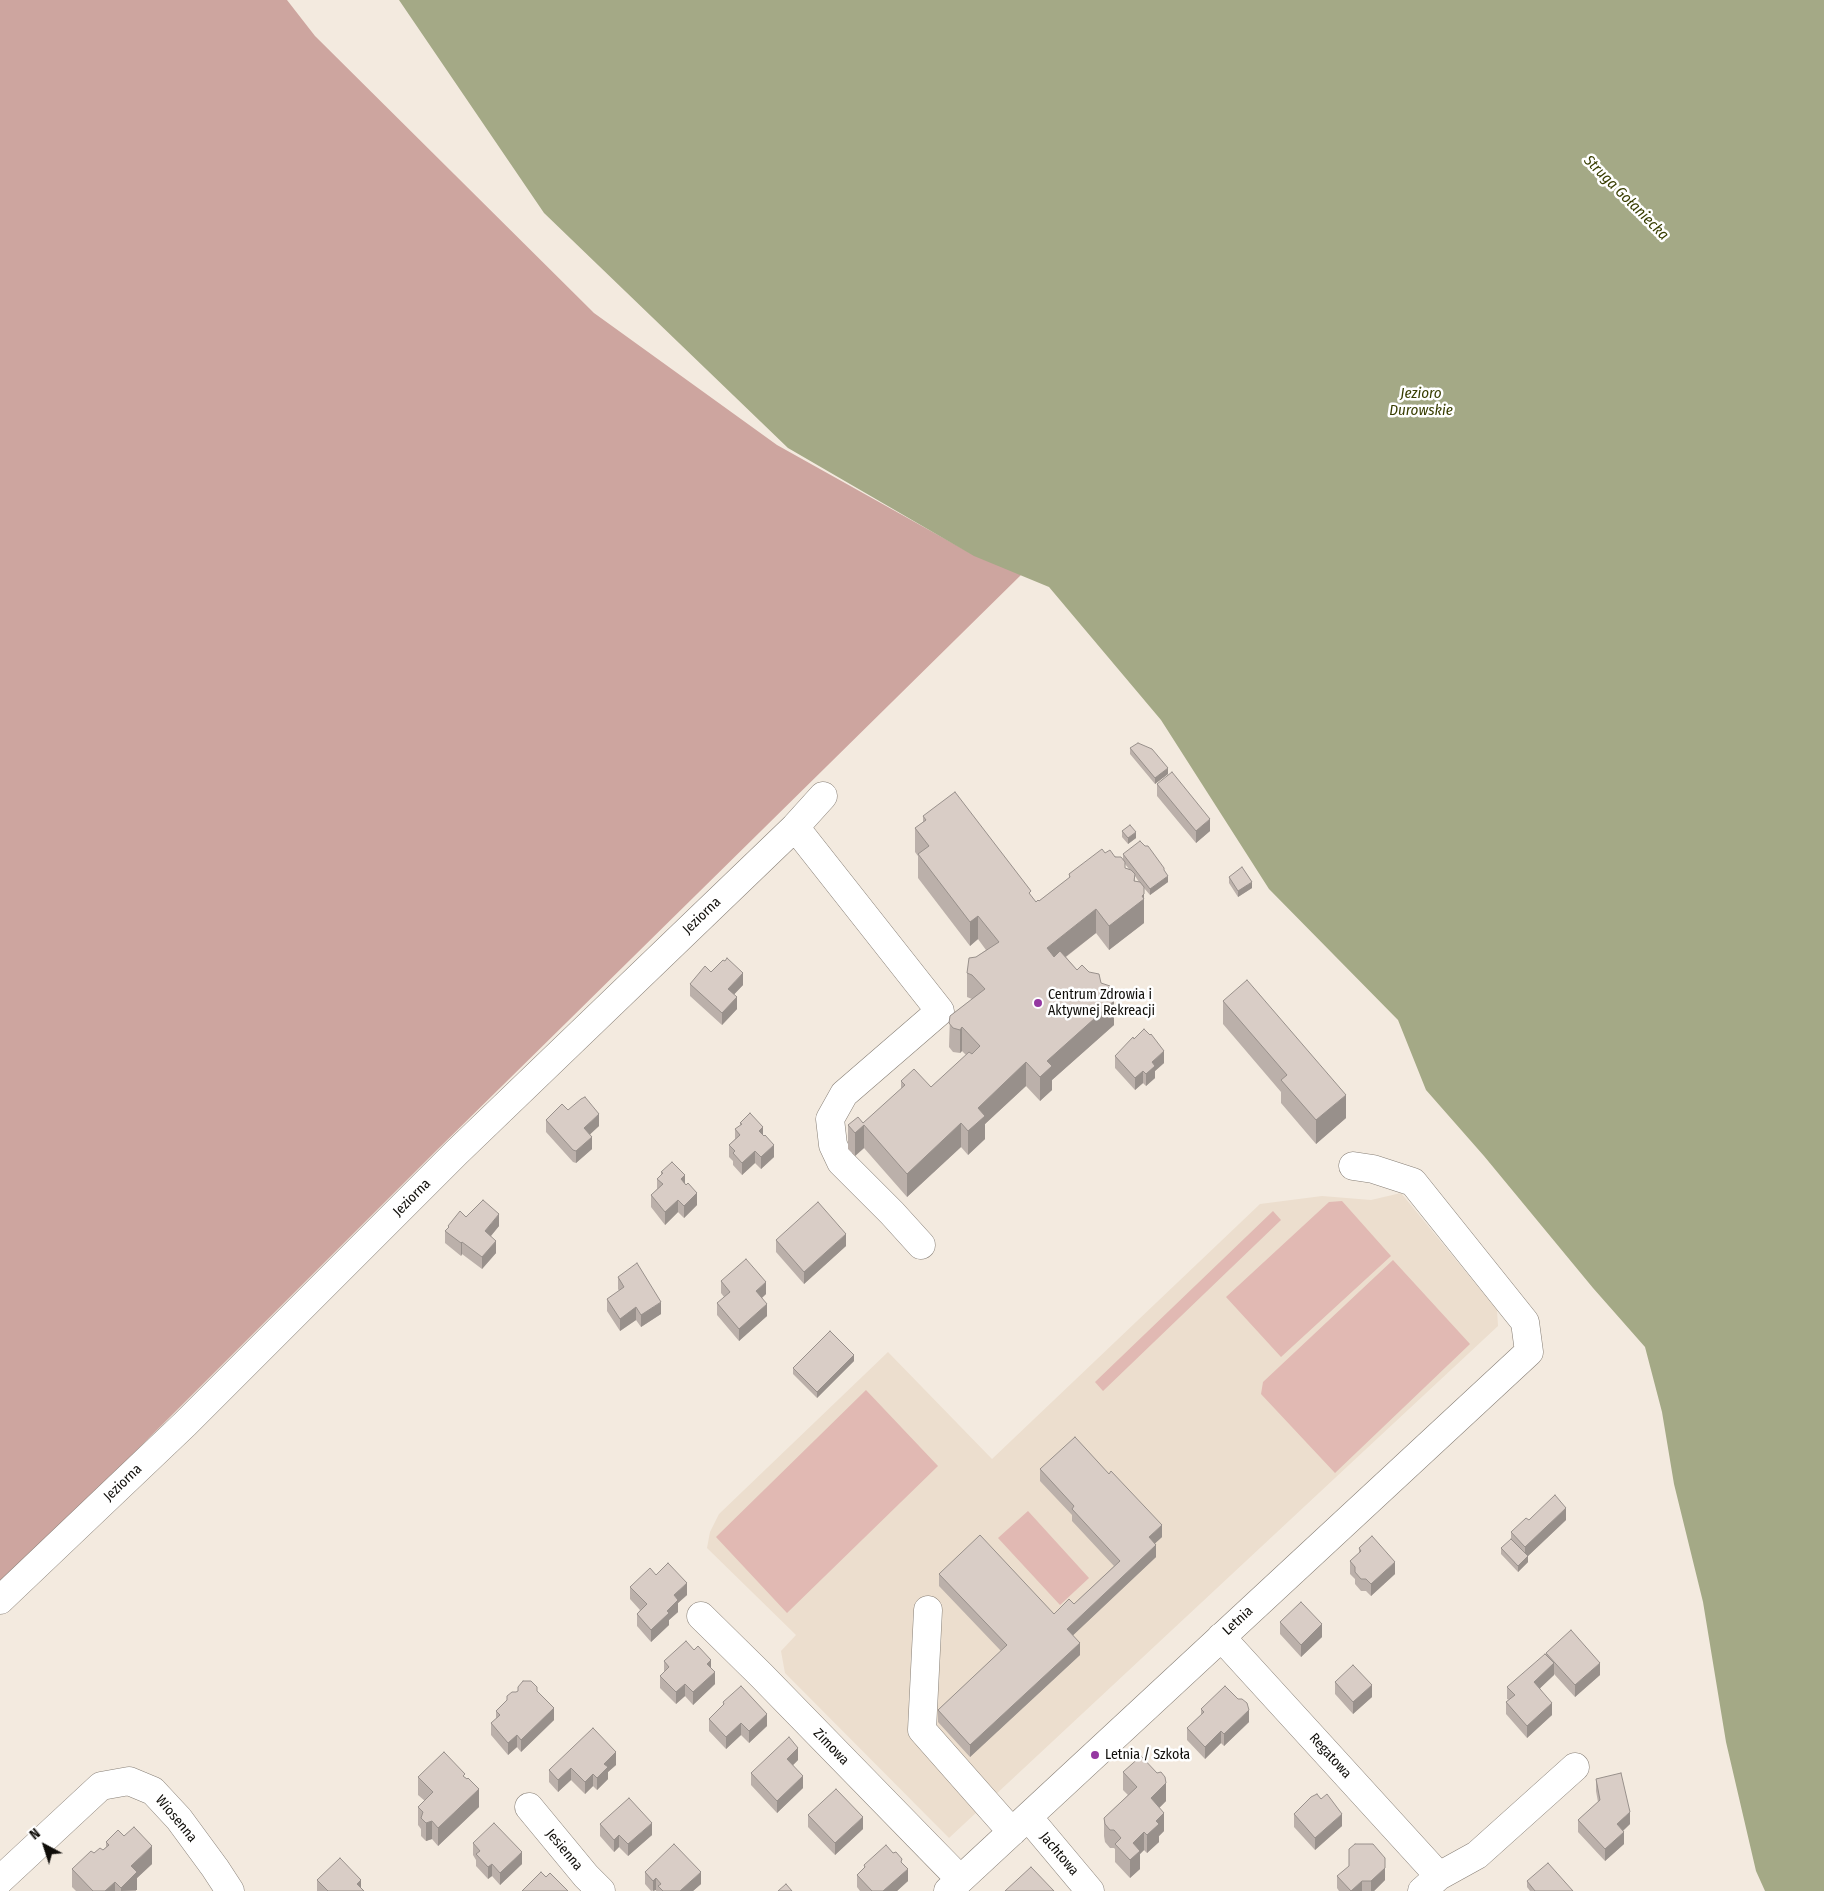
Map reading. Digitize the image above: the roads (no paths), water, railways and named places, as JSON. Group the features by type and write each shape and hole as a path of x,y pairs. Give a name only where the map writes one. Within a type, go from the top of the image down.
{"street":[{"name":"Jeziorna","path":"0,1600 185,1424 456,1153 795,827 823,796"},
{"path":"795,827 940,1012 844,1094 830,1118 833,1144 841,1162 892,1213 921,1246"},
{"name":"Letnia","path":"954,1885 1529,1352 1525,1322 1413,1182 1373,1169 1353,1166"},
{"name":"Jachtowa","path":"928,1610 922,1730 1090,1891"},
{"name":"Zimowa","path":"701,1616 761,1675 954,1885"},
{"name":"Regatowa","path":"1221,1637 1430,1883 1477,1855 1575,1767"},
{"name":"Wiosenna","path":"0,1880 101,1786 129,1781 153,1791 179,1819 230,1891"},
{"name":"Jesienna","path":"529,1807 586,1876 601,1891"}],"water":[{"name":"Jezioro Durowskie","path":"399,0 1824,0 1824,1891 1765,1891 1756,1871 1726,1742 1703,1602 1674,1484 1662,1412 1645,1347 1426,1090 1398,1020 1269,889 1161,720 1049,587 974,556 788,448 544,213"}],"place":[{"name":"Centrum Zdrowia i Aktywnej Rekreacji","path":"1038,1003"},
{"name":"Letnia / Szkoła","path":"1095,1755"}],"water label":[{"name":"Struga Gołaniecka","path":"1626,198"}]}
